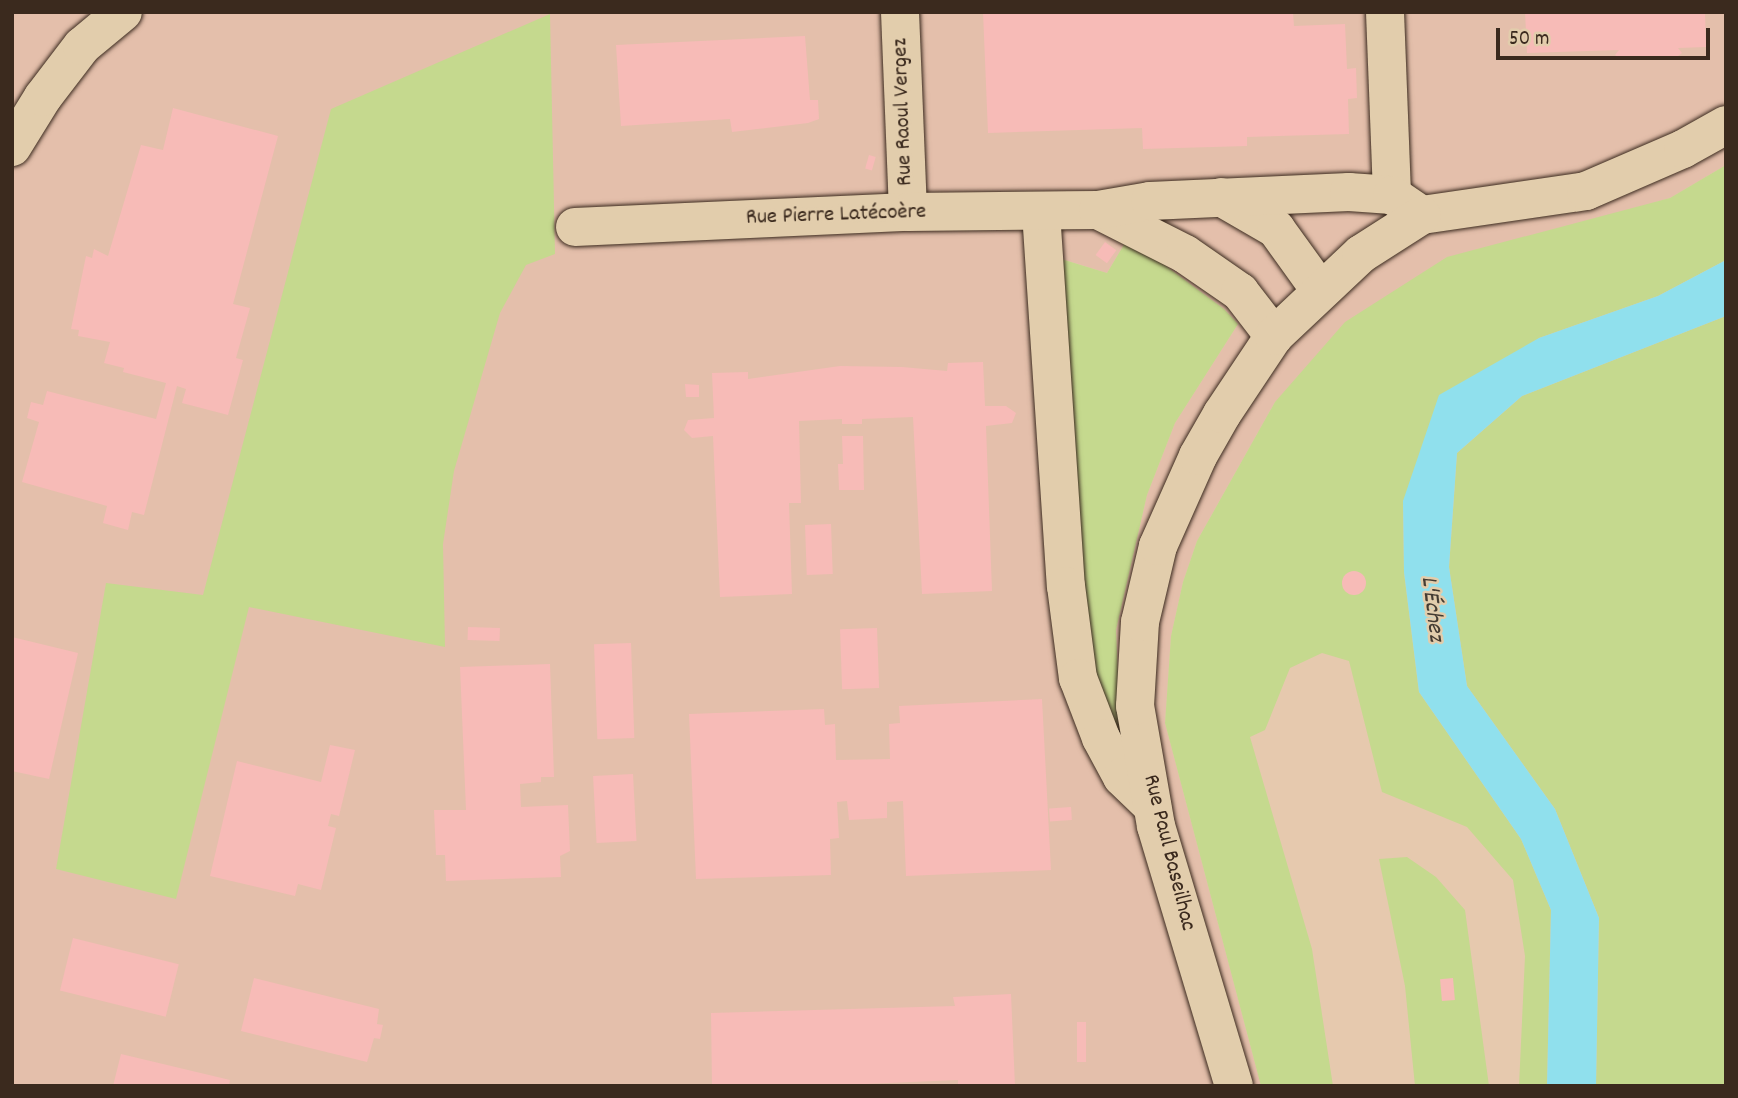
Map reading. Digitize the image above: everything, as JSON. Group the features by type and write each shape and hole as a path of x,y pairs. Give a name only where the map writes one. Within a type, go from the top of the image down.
{"street":[{"path":"12,147 43,97 82,46 123,12"},
{"name":"Rue Raoul Vergez","path":"900,12 908,212"},
{"path":"1385,12 1407,205"},
{"name":"Rue Pierre Latécoère","path":"575,227 908,212 1098,210 1150,201 1349,192 1407,205 1586,191 1683,149 1726,125"},
{"path":"1221,197 1276,229 1320,290"},
{"name":"Rue Paul Baseilhac","path":"1234,1086 1152,806 1135,706 1140,622 1158,546 1198,456 1222,414 1274,336 1361,254 1407,205"},
{"name":"Rue Pierre Latécoère","path":"1098,210 1185,254 1240,292 1274,336"},
{"path":"1041,212 1066,586 1078,678 1101,738 1122,777 1152,806"}],"shaded area":[{"path":"12,12 1726,12 1726,165 1670,198 1606,217 1275,402 1197,541 1183,582 1171,636 1165,723 1261,1086 12,1086","holes":["1128,238 1224,309 1238,324 1175,423 1147,495 1116,630 1121,739 1059,258 1107,273"]}],"green space":[{"path":"550,14 555,254 526,265 500,313 454,471 443,544 445,647 249,607 176,899 56,869 106,583 203,595 331,109"},
{"path":"1726,165 1726,260 1658,296 1539,338 1403,501 1404,572 1419,692 1521,839 1551,910 1547,1086 1519,1086 1525,956 1513,880 1467,827 1382,792 1349,661 1322,653 1290,668 1265,730 1250,737 1312,949 1333,1086 1261,1086 1165,723 1171,636 1183,582 1197,541 1275,402 1345,322 1447,257 1670,198"},
{"path":"1128,238 1224,309 1238,324 1175,423 1147,495 1116,630 1121,740 1087,677 1058,258 1107,273"},
{"path":"1726,316 1726,1086 1596,1086 1599,918 1555,809 1467,686 1449,567 1457,453 1522,396"},
{"path":"1407,857 1436,877 1465,910 1489,1086 1415,1086 1405,986 1379,859"}],"water":[{"name":"L'Échez","path":"1726,260 1726,316 1522,396 1457,453 1449,567 1467,686 1555,809 1599,918 1596,1086 1547,1086 1551,910 1521,839 1419,692 1404,572 1403,501 1439,395 1539,338 1658,296"}],"building":[{"path":"983,12 1293,12 1294,26 1345,24 1347,69 1356,68 1357,98 1348,99 1349,134 1247,137 1247,146 1143,149 1142,128 988,133"},
{"path":"1525,12 1705,12 1706,47 1678,48 1682,53 1678,56 1619,58 1615,55 1619,50 1527,53"},
{"path":"805,36 810,100 818,100 819,119 808,123 732,132 730,119 621,126 616,45"},
{"path":"173,108 278,136 233,304 250,308 236,358 243,360 228,415 182,403 186,389 177,386 144,515 132,512 128,530 103,523 107,506 22,482 39,422 27,418 31,402 43,405 47,391 156,419 166,383 123,372 124,368 104,363 110,342 78,336 79,330 71,329 86,256 92,258 94,249 108,256 141,145 163,150"},
{"path":"869,155 876,157 872,170 865,168"},
{"path":"1105,242 1116,250 1107,263 1096,255"},
{"path":"983,362 985,406 1006,406 1016,413 1012,423 986,426 992,591 922,594 913,417 862,419 862,424 842,424 842,419 799,421 801,503 789,503 792,594 720,597 713,436 692,438 684,430 688,420 714,418 712,373 748,372 748,379 840,366 947,371 948,363"},
{"path":"685,384 699,385 699,397 686,397"},
{"path":"842,436 863,436 864,490 839,490 838,464 843,464"},
{"path":"831,524 833,574 807,575 805,525"},
{"path":"1354,571 1363,574 1366,583 1363,592 1354,595 1345,592 1342,583 1345,574"},
{"path":"468,627 500,628 500,641 468,640"},
{"path":"877,628 879,688 842,689 840,629"},
{"path":"12,637 78,653 49,779 12,771"},
{"path":"631,643 634,738 597,739 594,644"},
{"path":"550,664 554,777 541,777 541,782 520,784 521,807 568,805 570,851 560,856 561,877 446,881 445,855 436,855 434,810 466,810 460,667"},
{"path":"1042,699 1051,870 906,876 903,801 887,802 887,818 849,820 847,801 837,802 839,838 830,839 831,875 696,879 689,714 824,709 825,725 835,724 836,760 890,759 889,724 900,723 899,706"},
{"path":"330,745 355,750 339,816 331,814 328,826 336,828 321,890 298,884 295,896 210,876 237,761 321,782"},
{"path":"633,774 637,841 597,843 593,776"},
{"path":"1071,807 1072,820 1050,822 1049,809"},
{"path":"73,938 179,964 166,1017 60,990"},
{"path":"254,978 379,1009 377,1024 383,1025 380,1039 374,1038 367,1062 241,1031"},
{"path":"1453,978 1455,1000 1442,1001 1440,979"},
{"path":"1011,994 1015,1086 958,1086 958,1080 819,1086 712,1086 711,1013 955,1006 953,997"},
{"path":"1077,1022 1086,1022 1086,1062 1077,1062"},
{"path":"121,1054 230,1080 229,1086 113,1086"}]}
